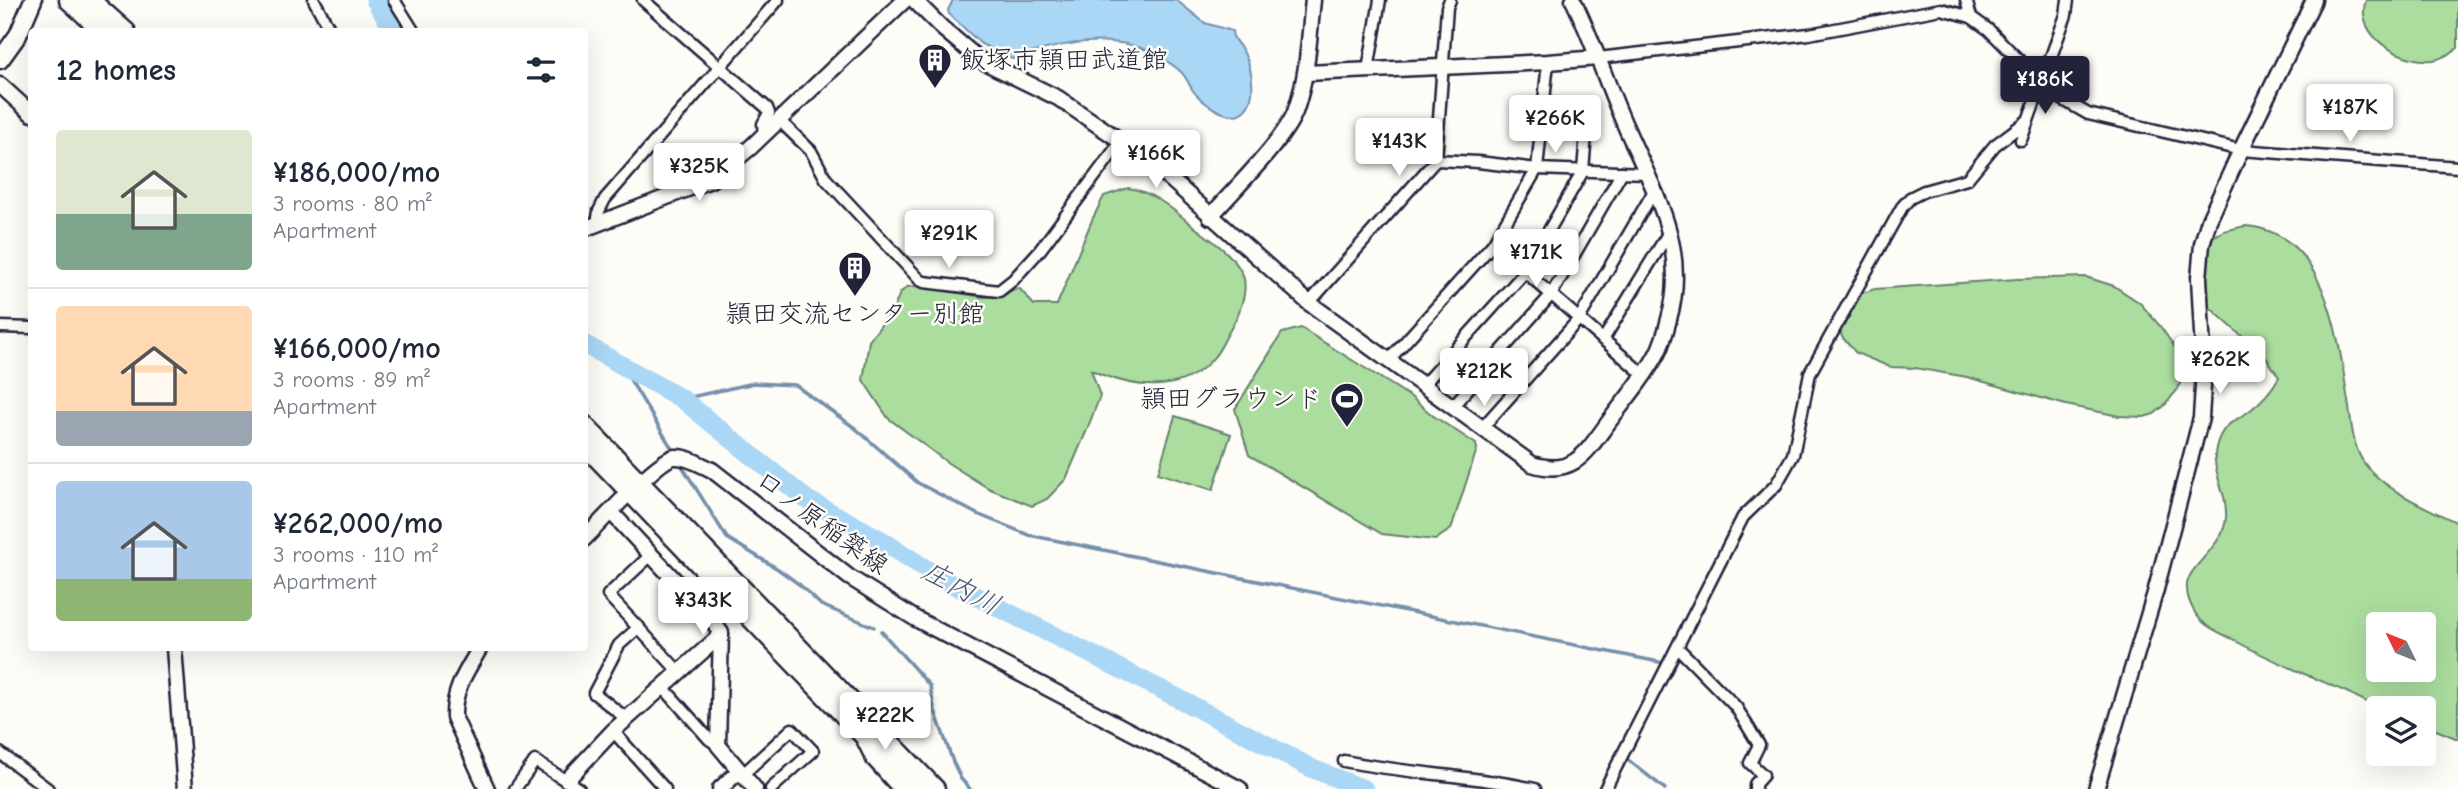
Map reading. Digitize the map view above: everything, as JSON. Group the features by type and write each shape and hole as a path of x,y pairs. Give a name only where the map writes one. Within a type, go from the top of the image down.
{"highway":[{"path":"69,0 100,28"},
{"path":"90,0 122,28"},
{"path":"588,430 635,488 915,789"},
{"path":"588,447 635,488 935,789"}],"main road":[{"path":"0,60 18,35 33,0"}],"street":[{"path":"314,0 329,28"},
{"path":"394,0 412,28"},
{"path":"643,0 766,108 769,113 763,124 764,135"},
{"path":"591,227 605,199 778,0"},
{"path":"591,227 710,180 731,165 905,0"},
{"path":"914,0 980,60 1058,98 1149,160 1308,303 1532,464 1548,469 1567,466 1583,456 1658,354 1673,305 1677,274 1669,232 1654,191 1590,34 1573,0"},
{"path":"1210,217 1282,134 1294,113 1306,73 1313,0"},
{"path":"1368,70 1380,0"},
{"path":"1308,303 1436,160 1447,7 1450,0"},
{"path":"1966,0 1971,17"},
{"path":"2021,140 2066,15 2068,0"},
{"path":"2096,789 2155,593 2201,418 2204,370 2199,278 2202,244 2209,220 2241,150 2314,0"},
{"path":"1306,73 1598,58 1809,34 1928,10 1949,10 1971,17 1989,30 2041,83 2068,104 2088,114 2241,150 2458,167"},
{"path":"1388,361 1493,244 1537,169 1548,62"},
{"path":"0,85 28,111"},
{"path":"1423,385 1525,272 1583,171 1588,108 1544,105"},
{"path":"779,120 811,151 826,179 920,279 925,282 999,291 1013,280 1040,250 1122,141"},
{"path":"1605,789 1743,517 1776,485 1793,455 1810,373 1902,207 1910,198 1924,191 1967,179 1995,145 2027,121"},
{"path":"1436,160 1537,169 1646,173"},
{"path":"1452,407 1551,295 1622,172"},
{"path":"1482,428 1579,319 1654,191"},
{"path":"1603,340 1669,232"},
{"path":"1493,244 1644,375"},
{"path":"0,327 28,328"},
{"name":"口ノ原稲築線","path":"635,488 667,459 676,457 712,470 849,577 916,619 1240,789"},
{"path":"588,535 635,488"},
{"path":"611,512 717,626 721,635 718,745"},
{"path":"651,555 608,595 680,673"},
{"path":"627,719 594,693 619,645 639,628"},
{"path":"567,780 613,731 721,635"},
{"path":"1678,648 1737,706 1753,732 1759,745 1750,763 1763,775 1755,784 1755,789"},
{"path":"174,651 185,789"},
{"path":"478,651 458,687 454,717 487,789"},
{"path":"663,687 755,789"},
{"path":"855,726 872,760 898,789"},
{"path":"720,789 792,729 813,751 771,789"},
{"path":"613,731 665,789"},
{"path":"0,752 48,789"},
{"path":"515,789 535,761 579,789"},
{"path":"1344,761 1376,767 1493,779 1535,789"}],"green space":[{"path":"2366,0 2458,0 2458,48 2433,60 2421,60 2395,52 2373,36 2364,13"},
{"path":"1128,188 1146,193 1170,207 1222,249 1241,271 1245,285 1239,312 1219,351 1201,370 1172,383 1156,385 1123,381 1091,370 1100,396 1066,479 1047,499 1032,506 988,488 948,463 888,418 863,380 869,341 894,308 900,293 907,287 917,286 983,297 999,297 1019,288 1034,305 1057,305 1104,196"},
{"path":"2245,226 2272,232 2293,246 2310,265 2332,316 2353,435 2361,458 2379,479 2391,488 2458,523 2458,739 2436,730 2436,696 2366,696 2366,701 2214,630 2200,620 2191,606 2187,590 2189,578 2219,538 2226,518 2215,458 2220,436 2229,425 2261,400 2279,377 2267,359 2206,304 2192,275 2193,257 2208,239 2224,231"},
{"path":"2086,277 2114,286 2140,303 2183,359 2184,374 2178,389 2154,414 2144,417 2119,416 2066,405 1967,377 1915,368 1890,367 1856,353 1842,337 1839,327 1859,294 1875,289"},
{"name":"頴田グラウンド","path":"1301,328 1411,397 1432,415 1476,444 1477,449 1451,529 1435,540 1382,534 1249,455 1235,409 1282,333"},
{"path":"1175,416 1231,434 1213,490 1158,473"}],"water":[{"path":"953,0 1176,0 1205,23 1232,31 1247,59 1252,84 1250,101 1241,113 1223,113 1199,97 1182,73 1172,65 1141,48 1123,43 1085,42 1012,59 981,44 949,14"}],"waterway":[{"name":"庄内川","path":"375,0 392,28"},
{"name":"庄内川","path":"588,346 682,399 806,499 878,538 940,578 1313,769 1364,789"},
{"path":"620,363 671,447"},
{"path":"682,399 754,383 795,385 855,428 918,483 977,514 1029,535 1664,663 1662,667"},
{"path":"682,466 727,538 778,569 821,605 874,627"},
{"path":"881,631 930,686 934,708 953,762 961,779 970,789"},
{"path":"1649,692 1618,752 1665,789"}],"place":[{"name":"飯塚市頴田武道館","path":"935,90"},
{"name":"頴田交流センター別館","path":"855,298"},
{"name":"頴田グラウンド","path":"1347,429"}]}
